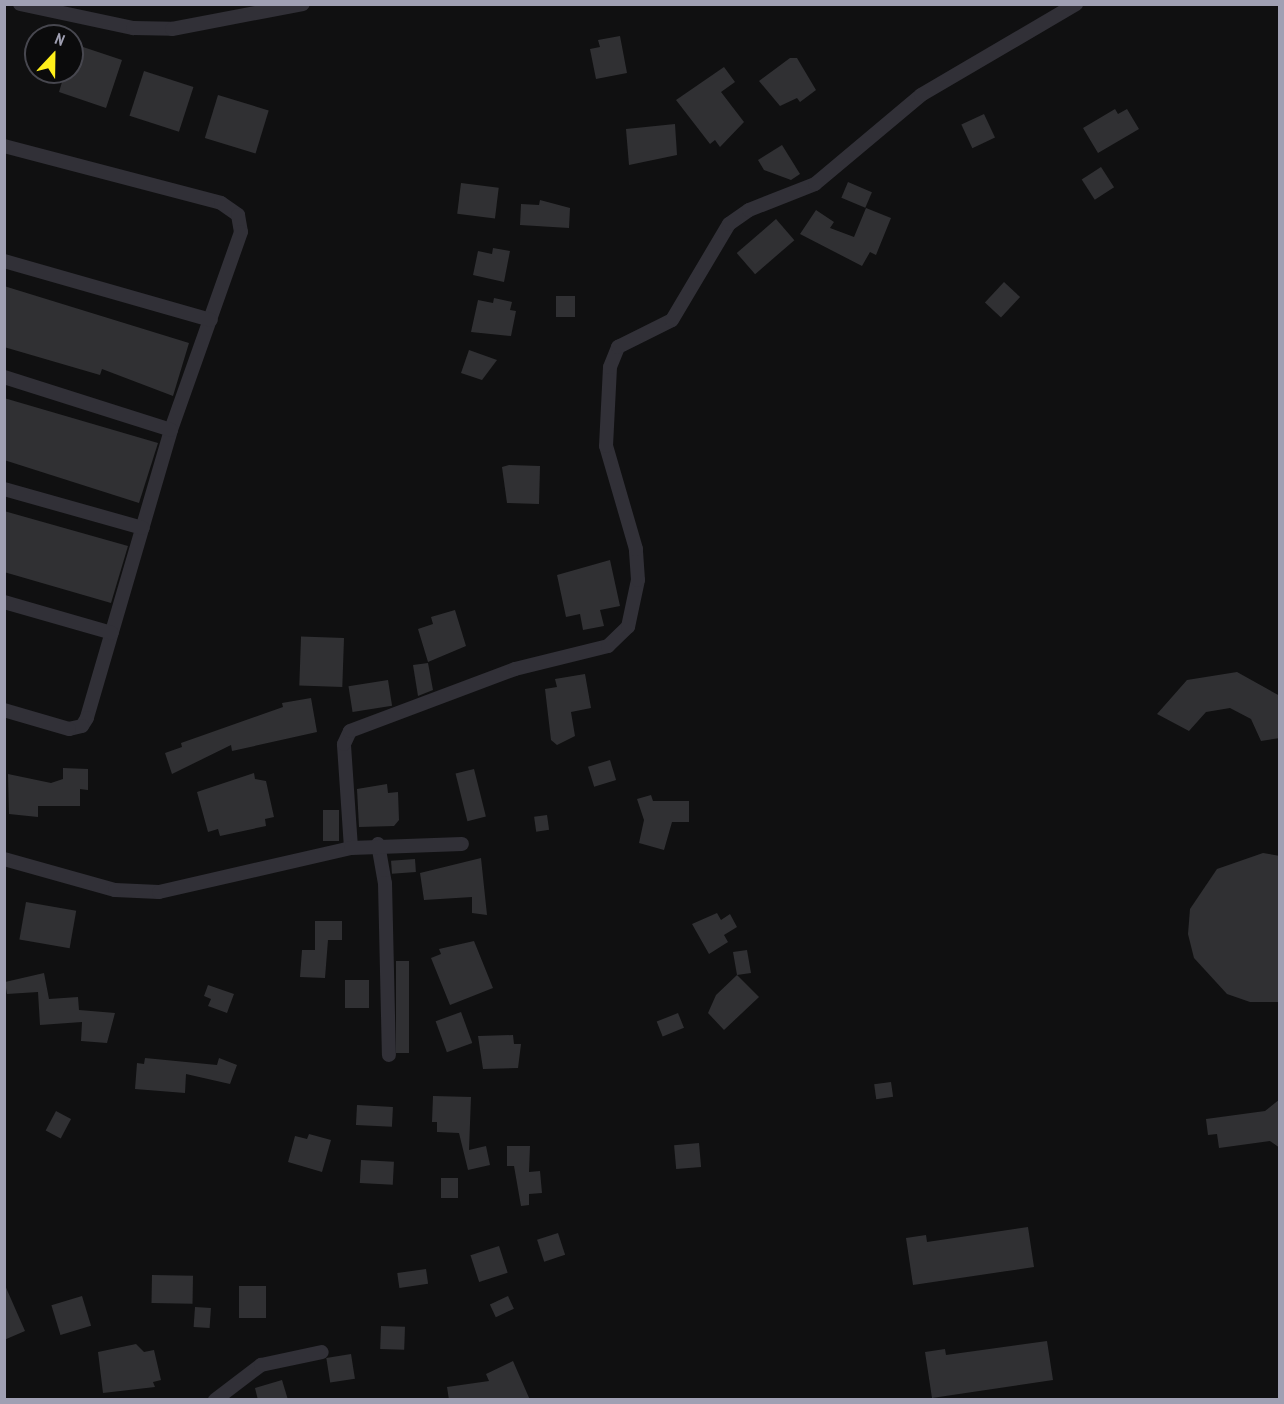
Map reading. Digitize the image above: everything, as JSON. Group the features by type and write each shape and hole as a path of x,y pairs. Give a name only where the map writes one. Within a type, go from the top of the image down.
{"street":[{"path":"20,4 133,28 172,29 303,4"},
{"path":"351,848 344,744 350,731 515,669 608,646 628,627 638,580 636,549 606,446 610,367 618,347 672,320 729,224 749,210 815,184 921,95 1076,4"},
{"path":"4,146 221,203 238,215 241,232 171,430 112,633 82,726 69,729 4,710"},
{"path":"4,261 211,320"},
{"path":"4,377 171,430"},
{"path":"4,489 143,528"},
{"path":"4,602 112,633"},
{"path":"378,844 385,883 388,1055"},
{"path":"4,859 115,890 159,892 351,848 378,844 462,844"},
{"path":"215,1400 261,1365 322,1352"}],"building":[{"path":"620,36 627,73 596,79 590,49 600,47 598,40"},
{"path":"84,47 122,60 106,108 59,92 61,84 84,84"},
{"path":"790,58 797,58 816,90 800,102 797,98 780,106 759,81"},
{"path":"724,67 735,82 721,92 744,122 720,147 715,140 710,144 676,100"},
{"path":"144,71 193,87 179,132 129,116"},
{"path":"218,95 269,110 256,154 205,138"},
{"path":"1115,109 1118,114 1127,109 1139,129 1098,153 1083,128"},
{"path":"984,114 995,138 972,148 961,125"},
{"path":"675,124 677,155 629,165 626,129"},
{"path":"782,145 800,174 791,180 764,170 758,160"},
{"path":"1101,167 1114,187 1095,200 1082,180"},
{"path":"848,182 872,192 865,208 841,198"},
{"path":"461,183 499,188 495,218 457,214"},
{"path":"540,200 570,208 569,228 520,225 521,204 539,205"},
{"path":"866,208 891,218 876,255 870,252 862,266 800,234 816,210 834,222 830,228 854,237"},
{"path":"776,219 794,240 755,274 737,253"},
{"path":"493,248 510,251 504,282 473,275 478,251 492,254"},
{"path":"1004,282 1020,297 1001,317 985,302"},
{"path":"4,286 189,343 173,396 102,369 100,375 4,347"},
{"path":"556,296 575,296 575,317 556,317"},
{"path":"494,298 512,302 510,310 516,311 511,336 471,332 478,300 493,303"},
{"path":"469,350 497,360 482,380 461,373"},
{"path":"4,398 158,443 139,503 4,460"},
{"path":"509,465 540,466 539,504 507,503 502,467"},
{"path":"4,511 128,546 111,603 4,572"},
{"path":"610,560 620,606 600,610 604,626 583,630 580,614 566,617 557,575"},
{"path":"455,610 466,646 428,662 418,629 433,624 431,617"},
{"path":"301,636 344,638 342,687 299,685"},
{"path":"428,663 433,690 418,696 413,665"},
{"path":"1237,672 1280,696 1280,738 1261,741 1251,719 1230,708 1206,712 1189,731 1157,714 1187,680"},
{"path":"585,674 591,708 571,712 575,736 557,745 551,740 545,689 557,687 555,679"},
{"path":"388,680 392,706 353,712 348,686"},
{"path":"311,698 317,732 232,751 231,745 172,774 165,753 182,747 181,743 283,707 282,703"},
{"path":"610,760 616,780 594,787 588,767"},
{"path":"63,768 88,769 88,790 80,789 80,806 38,806 38,817 9,814 8,774 51,783 63,779"},
{"path":"474,769 486,817 467,821 456,774"},
{"path":"254,773 255,779 266,781 274,817 265,819 266,826 220,836 218,829 208,832 197,792"},
{"path":"387,784 388,793 398,792 399,820 394,826 359,827 357,789"},
{"path":"651,795 653,801 689,801 689,822 672,822 664,850 639,843 644,820 637,799"},
{"path":"323,810 339,810 339,841 323,841"},
{"path":"547,815 549,830 536,832 534,817"},
{"path":"1263,853 1280,856 1280,1002 1250,1002 1227,994 1194,958 1188,934 1190,909 1217,869"},
{"path":"481,858 487,915 472,913 472,897 424,900 420,873"},
{"path":"415,859 416,872 392,874 391,861"},
{"path":"26,902 76,911 70,948 19,939"},
{"path":"717,913 721,920 730,914 737,927 724,935 728,942 709,954 692,924"},
{"path":"315,921 342,921 342,940 328,940 325,978 300,977 302,950 315,950"},
{"path":"474,941 493,988 450,1005 431,958 441,954 439,949"},
{"path":"747,950 751,973 737,975 733,952"},
{"path":"396,961 409,961 409,1053 396,1053"},
{"path":"44,973 49,999 78,997 79,1010 115,1013 107,1043 81,1041 82,1022 40,1025 38,992 7,994 5,982"},
{"path":"737,975 759,997 724,1030 708,1013 716,995"},
{"path":"345,980 369,980 369,1008 345,1008"},
{"path":"208,985 234,994 227,1013 208,1006 211,999 204,996"},
{"path":"461,1012 472,1043 447,1052 436,1021"},
{"path":"678,1013 684,1028 663,1036 657,1022"},
{"path":"513,1035 514,1044 521,1044 518,1068 483,1069 478,1036"},
{"path":"145,1058 217,1065 219,1058 237,1065 230,1084 186,1074 185,1093 135,1089 137,1063 144,1064"},
{"path":"891,1082 893,1097 876,1099 874,1084"},
{"path":"433,1096 471,1097 469,1150 486,1146 490,1165 468,1170 459,1133 437,1132 437,1122 432,1122"},
{"path":"1280,1099 1280,1148 1270,1141 1219,1148 1217,1134 1208,1135 1206,1119 1265,1111"},
{"path":"357,1105 393,1107 392,1127 356,1125"},
{"path":"56,1111 71,1119 61,1138 46,1130"},
{"path":"309,1134 331,1140 322,1172 288,1162 295,1136 307,1139"},
{"path":"699,1143 701,1167 676,1169 674,1145"},
{"path":"507,1146 530,1146 529,1172 540,1171 542,1193 529,1194 529,1205 521,1206 514,1166 507,1166"},
{"path":"361,1160 394,1162 393,1185 360,1183"},
{"path":"441,1178 458,1178 458,1198 441,1198"},
{"path":"1028,1227 1034,1267 913,1285 906,1238 926,1235 927,1242"},
{"path":"558,1233 565,1255 544,1262 537,1240"},
{"path":"499,1246 508,1273 479,1282 470,1255"},
{"path":"426,1269 428,1284 399,1288 397,1273"},
{"path":"152,1275 193,1276 193,1304 152,1303"},
{"path":"4,1283 25,1331 4,1340"},
{"path":"239,1286 266,1286 266,1318 239,1318"},
{"path":"82,1296 91,1326 60,1335 51,1305"},
{"path":"508,1296 514,1309 496,1317 490,1304"},
{"path":"195,1307 211,1308 210,1328 194,1327"},
{"path":"381,1326 405,1327 404,1350 380,1349"},
{"path":"1047,1341 1053,1380 932,1398 925,1352 945,1349 946,1355"},
{"path":"136,1344 144,1352 154,1350 161,1380 153,1382 155,1387 103,1393 98,1352"},
{"path":"351,1354 355,1379 330,1383 326,1358"},
{"path":"513,1361 530,1400 449,1400 447,1387 489,1381 486,1374"},
{"path":"282,1380 288,1400 258,1400 255,1388"}]}
